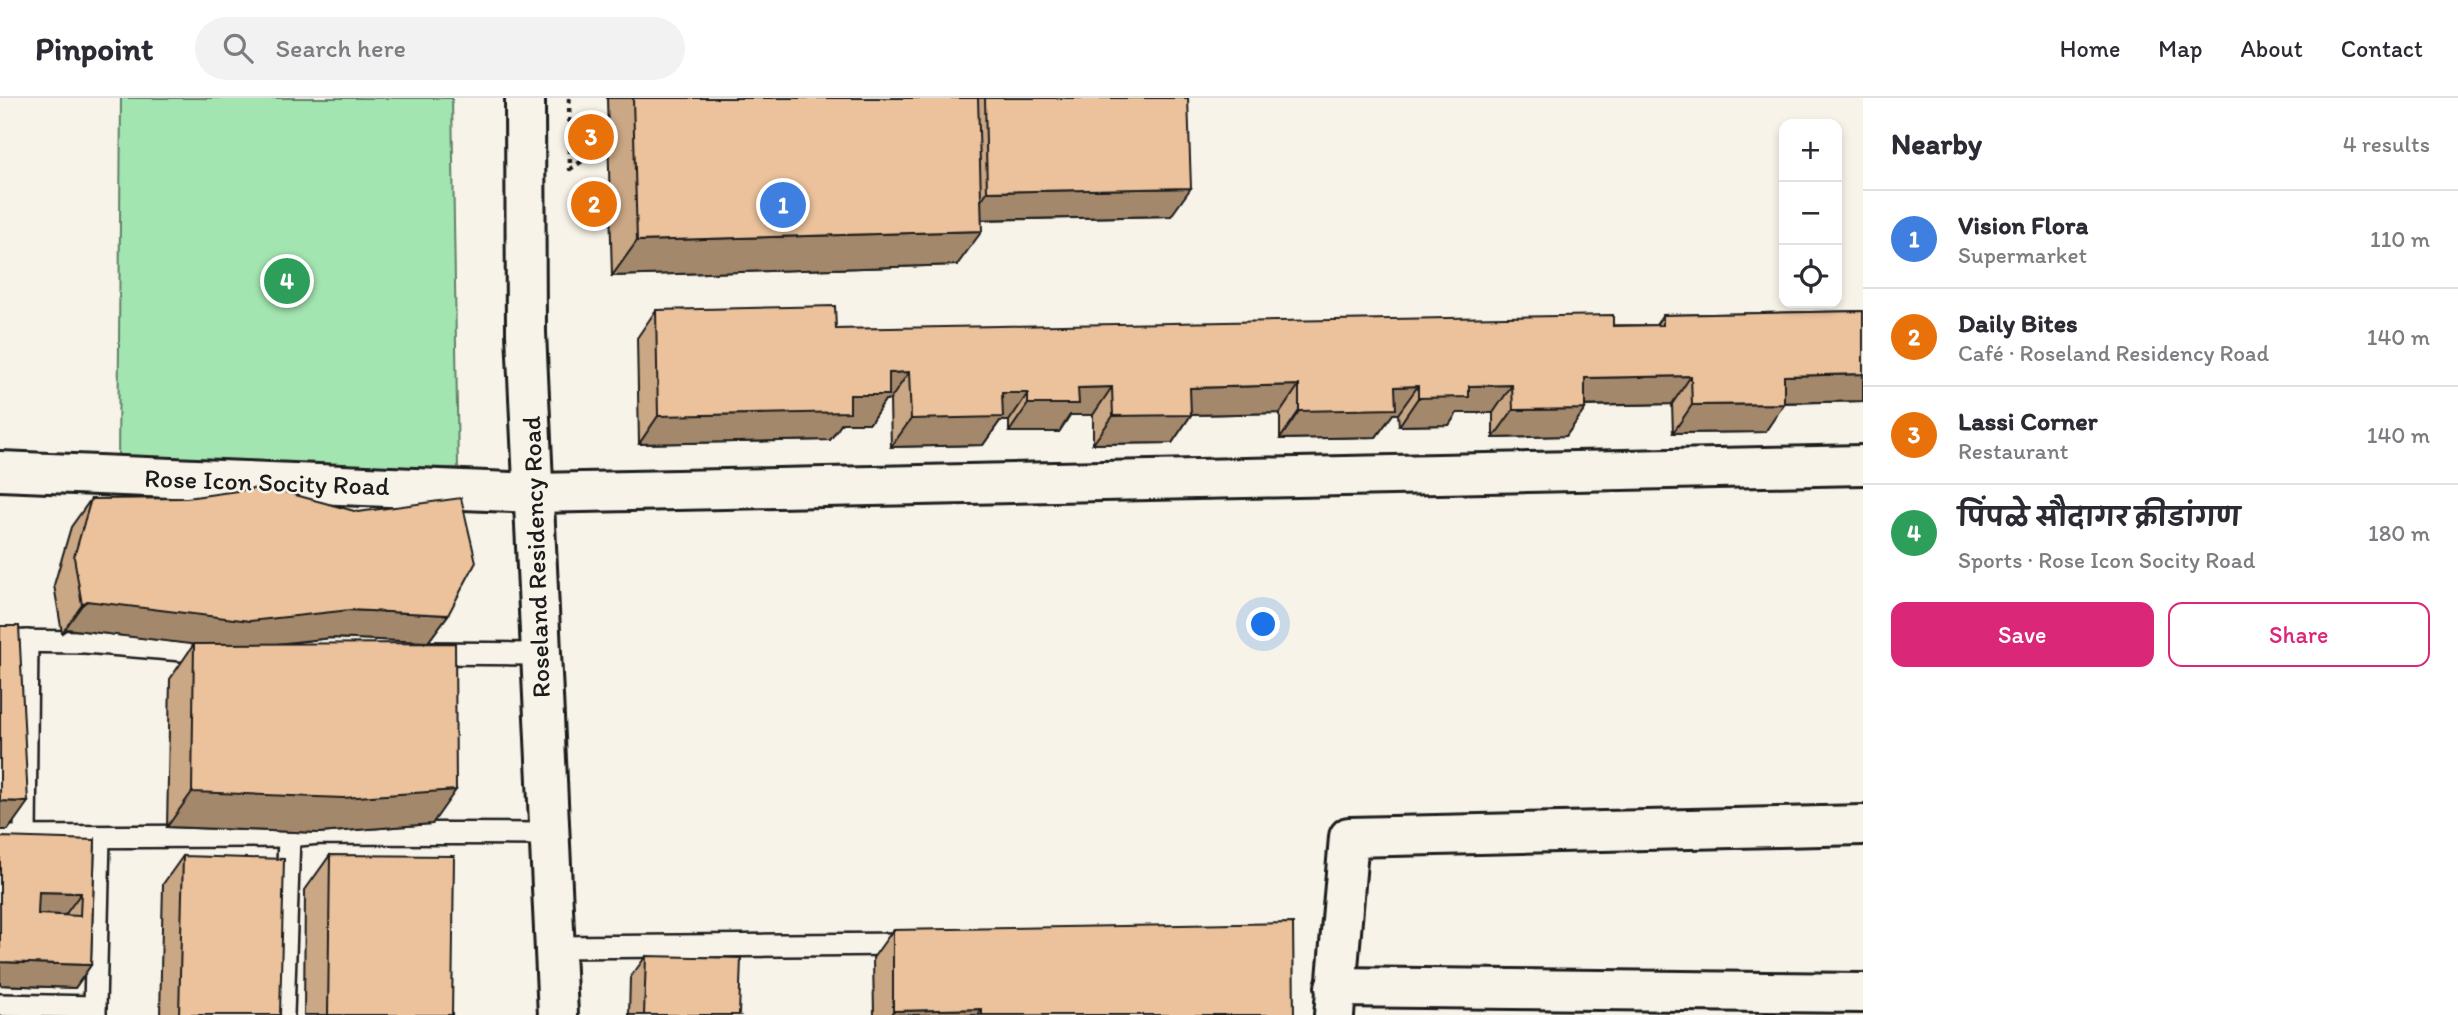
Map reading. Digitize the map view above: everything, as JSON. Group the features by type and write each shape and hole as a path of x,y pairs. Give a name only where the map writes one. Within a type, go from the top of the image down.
{"street":[{"name":"Roseland Residency Road","path":"525,98 526,333 558,1015"},
{"name":"Rose Icon Socity Road","path":"0,471 535,493 1863,465"},
{"path":"1863,825 1349,837 1334,1001 1863,993"}],"lane":[{"path":"0,641 85,642 235,654"},
{"path":"26,837 27,641"},
{"path":"399,654 540,654"},
{"path":"0,837 289,836 319,833 548,834"},
{"path":"283,1015 289,836"},
{"path":"0,1005 95,1011 99,837"},
{"path":"554,947 927,943"}],"path":[{"path":"569,98 570,169 608,144"}],"green space":[{"path":"121,98 452,98 458,468 118,464"}],"building":[{"path":"633,98 978,98 982,231 637,241"},
{"path":"985,98 1188,98 1191,188 987,192"},
{"path":"835,306 836,329 1613,315 1613,326 1663,325 1663,315 1863,311 1863,374 1784,376 1784,404 1692,405 1691,376 1585,378 1585,409 1513,410 1512,385 1469,386 1469,397 1418,398 1418,386 1395,387 1396,409 1299,411 1299,385 1190,388 1191,415 1113,416 1112,387 1078,388 1079,404 1028,404 1028,393 1002,393 1003,417 911,419 909,372 889,373 889,395 850,395 850,412 658,416 656,310"},
{"path":"266,487 358,512 461,498 476,562 448,615 350,610 250,621 87,601 82,605 74,557 91,499 187,498"},
{"path":"0,626 19,626 28,802 0,801"},
{"path":"455,643 456,790 343,798 192,792 194,644"},
{"path":"0,837 95,840 91,965 0,962","holes":["39,892 81,893 80,916 38,914"]},
{"path":"330,855 454,856 452,1015 328,1015"},
{"path":"183,856 284,859 280,1015 179,1015"},
{"path":"1293,923 1294,1015 982,1015 982,1009 893,1011 893,930"},
{"path":"646,956 741,958 739,1015 644,1015"}],"place":[{"name":"Lassi Corner","path":"591,137"},
{"name":"Daily Bites","path":"594,204"},
{"name":"Vision Flora","path":"783,205"},
{"name":"पिंपळे सौदागर क्रीडांगण","path":"287,281"}]}
